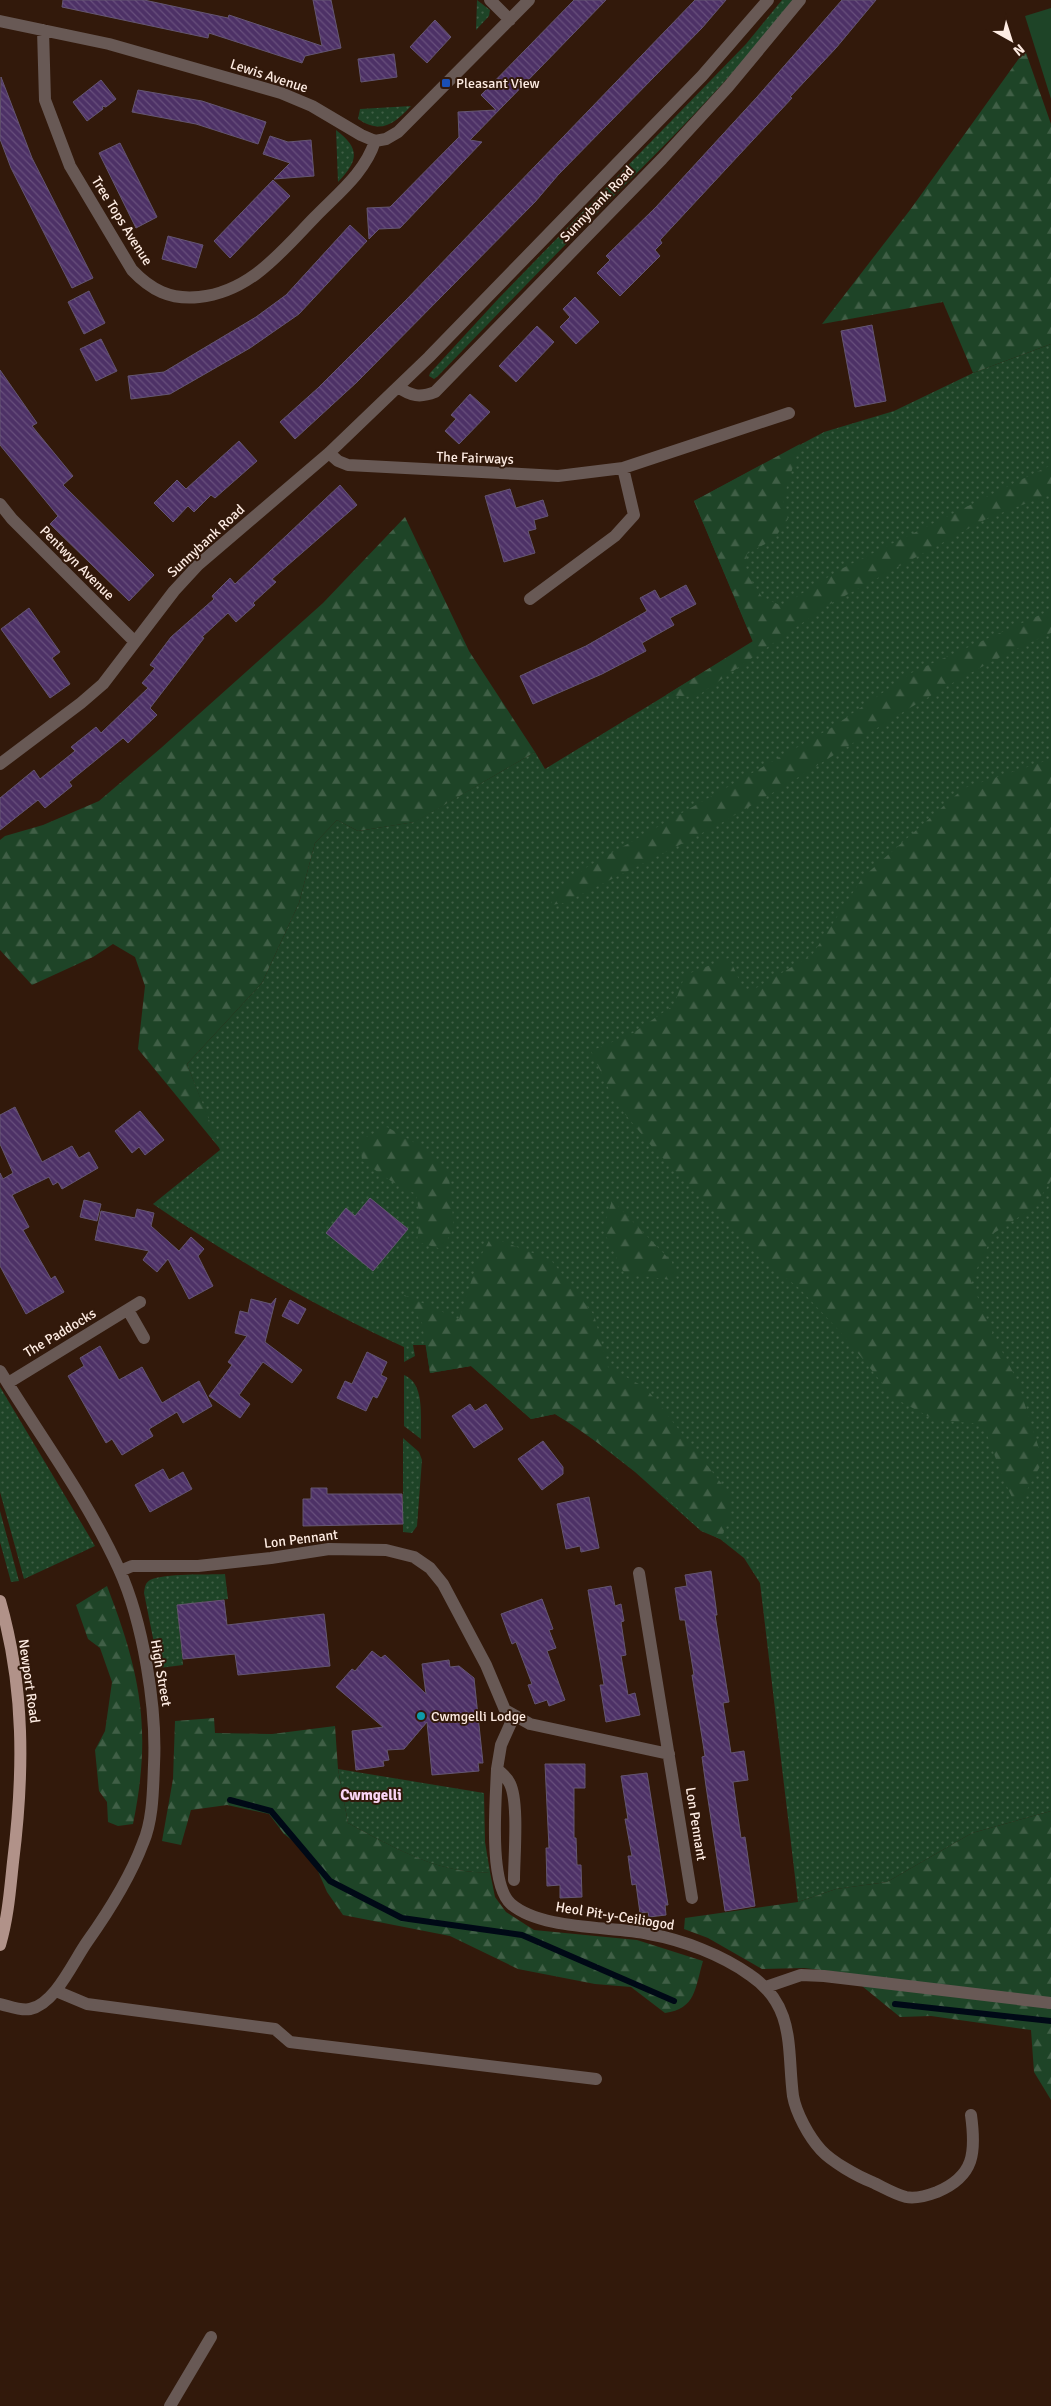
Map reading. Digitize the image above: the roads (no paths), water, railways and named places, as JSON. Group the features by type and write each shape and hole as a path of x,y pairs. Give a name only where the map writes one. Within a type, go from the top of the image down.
{"main road":[{"name":"Newport Road","path":"0,1601 20,1701 22,1738 18,1825 6,1926 0,1945"}],"street":[{"path":"490,0 510,20"},
{"path":"375,141 386,139 398,132 530,0"},
{"name":"Sunnybank Road","path":"0,764 103,684 174,591 198,565 329,453 398,387 702,76 768,0"},
{"name":"Sunnybank Road","path":"398,387 409,394 422,397 435,392 662,159 728,87 800,0"},
{"name":"Lewis Avenue","path":"0,21 109,44 280,93 312,106 361,135 375,141"},
{"name":"Tree Tops Avenue","path":"43,30 45,100 70,166 132,270 144,283 158,292 183,298 216,295 242,285 265,268 362,168 375,141"},
{"name":"The Fairways","path":"329,453 338,461 348,465 404,470 558,476 623,468 789,413"},
{"path":"530,599 615,536 634,516 623,468"},
{"name":"Pentwyn Avenue","path":"0,504 12,519 135,642"},
{"name":"The Paddocks","path":"8,1383 140,1302"},
{"path":"128,1310 144,1338"},
{"name":"High Street","path":"0,1371 92,1517 120,1571 134,1613 153,1708 155,1749 153,1797 144,1842 110,1909 56,1991"},
{"name":"Lon Pennant","path":"120,1571 132,1566 198,1566 271,1558 329,1548 386,1550 414,1557 430,1568 443,1584 486,1665 505,1710 514,1716"},
{"name":"Lon Pennant","path":"639,1573 692,1898"},
{"path":"514,1880 514,1814 511,1785 497,1769 501,1745 514,1716 530,1724 670,1754"},
{"name":"Heol Pit-y-Ceiliogod","path":"497,1769 496,1850 500,1884 510,1904 538,1920 649,1934 681,1942 749,1974 766,1987"},
{"path":"971,2115 975,2145 968,2170 952,2186 930,2195 907,2197 858,2176 821,2150 804,2124 793,2098 788,2029 766,1987 801,1975 824,1976 1051,2003"},
{"path":"0,2004 29,2009 45,2002 56,1991 87,2004 275,2028 290,2042 596,2080"},
{"path":"170,2406 211,2337"}],"waterway":[{"path":"230,1800 271,1811 330,1881 402,1918 522,1935 674,2001"},
{"path":"895,2004 1051,2021"}],"place":[{"name":"Pleasant View","path":"446,83"},
{"name":"Cwmgelli Lodge","path":"421,1716"}],"district":[{"name":"Cwmgelli","path":"371,1795"}]}
